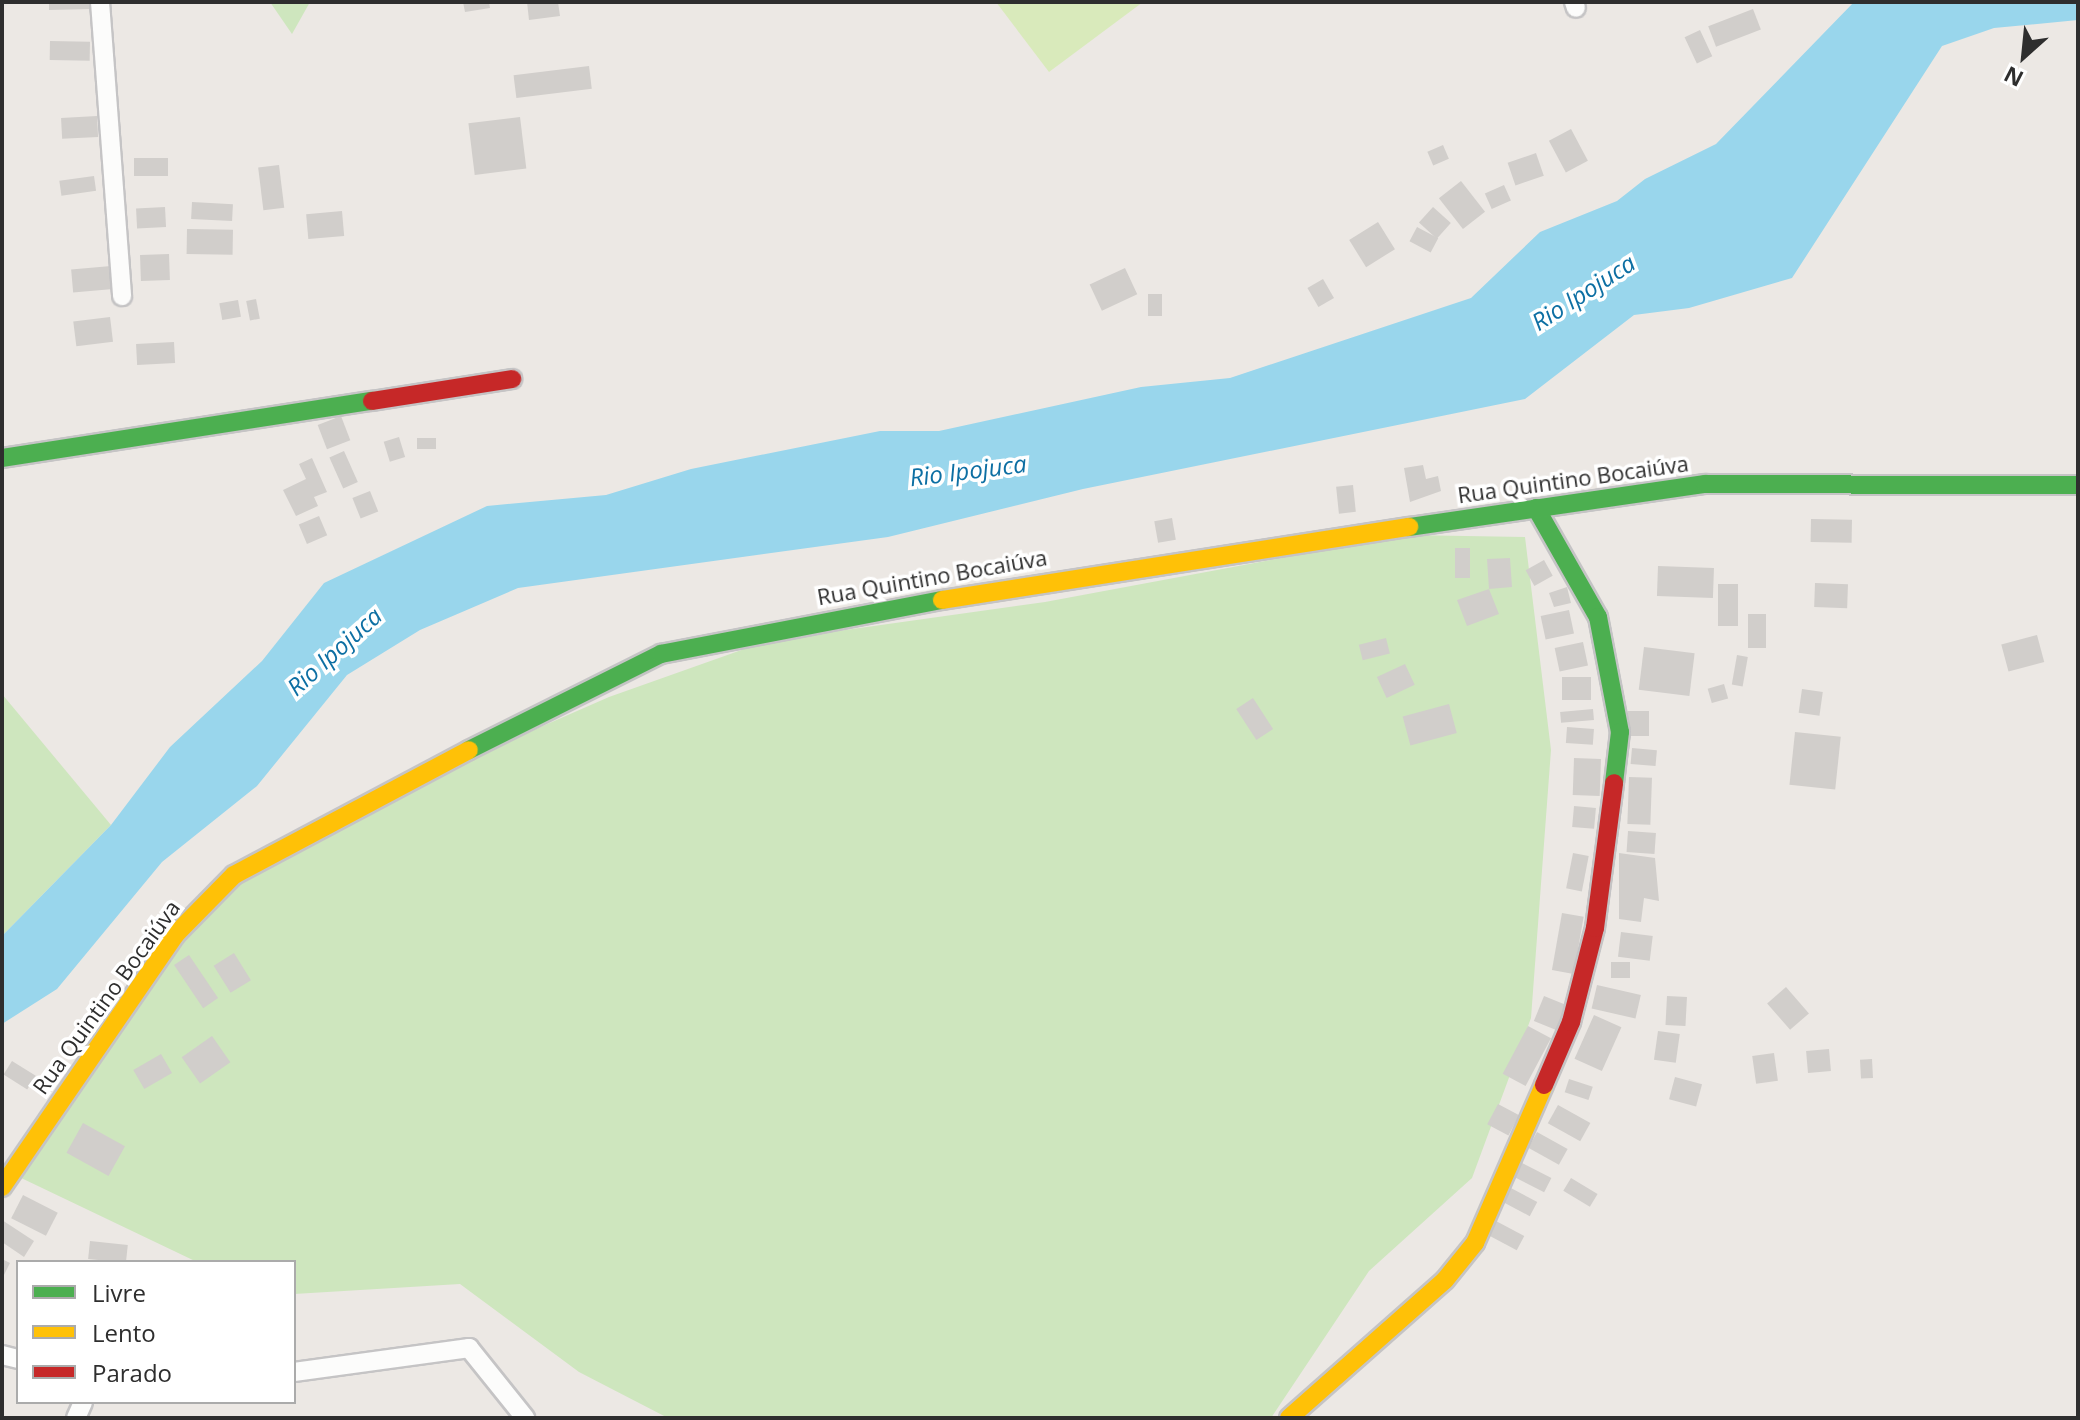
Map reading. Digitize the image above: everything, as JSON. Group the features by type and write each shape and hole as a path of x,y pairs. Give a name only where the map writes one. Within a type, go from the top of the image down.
{"street":[{"path":"100,2 122,296"},
{"path":"2,458 512,379"},
{"name":"Rua Quintino Bocaiúva","path":"2,1187 175,935 234,875 271,849 620,672 755,631 1705,484 2078,485"},
{"path":"1289,1418 1445,1280 1475,1243 1571,1022 1595,928 1620,732 1598,617 1536,508"},
{"path":"296,1372 469,1348 525,1418"}],"green space":[{"path":"270,2 310,2 292,34"},
{"path":"996,2 1143,2 1049,72"},
{"path":"1406,535 1525,537 1551,750 1531,1018 1472,1178 1369,1271 1271,1418 668,1418 579,1372 460,1284 296,1294 296,1260 193,1260 17,1176 187,927 278,842 609,697 767,641 1045,602"},
{"path":"2,694 111,825 2,936"}],"water":[{"name":"Rio Ipojuca","path":"1854,2 2078,2 2078,20 1994,28 1942,46 1792,278 1689,308 1634,315 1525,399 1083,489 888,537 518,588 420,630 347,675 257,786 162,862 57,989 2,1024 2,936 111,825 170,747 262,661 324,583 487,506 606,495 691,469 880,431 939,431 1141,387 1230,378 1471,298 1540,232 1617,201 1645,179 1716,144"}],"building":[{"path":"49,2 91,2 92,9 49,10"},
{"path":"463,2 489,2 490,8 465,12"},
{"path":"527,2 558,2 560,16 529,20"},
{"path":"1753,9 1761,30 1716,47 1708,26"},
{"path":"1700,30 1712,56 1697,63 1685,37"},
{"path":"50,41 90,42 90,61 50,60"},
{"path":"589,66 592,89 516,98 514,75"},
{"path":"97,116 98,137 62,139 61,118"},
{"path":"520,117 526,169 475,175 468,123"},
{"path":"1571,129 1588,161 1566,173 1549,141"},
{"path":"1443,145 1449,159 1433,165 1427,152"},
{"path":"1536,153 1544,176 1515,185 1508,163"},
{"path":"134,158 168,158 168,176 134,176"},
{"path":"279,165 284,208 263,210 258,168"},
{"path":"94,176 96,191 61,196 59,181"},
{"path":"1461,181 1485,212 1463,229 1439,198"},
{"path":"1504,185 1511,201 1492,209 1485,194"},
{"path":"192,202 233,204 232,221 191,219"},
{"path":"165,207 166,227 137,228 136,209"},
{"path":"1433,207 1451,223 1437,239 1419,223"},
{"path":"342,211 344,236 308,239 306,214"},
{"path":"1378,222 1395,249 1366,267 1349,240"},
{"path":"1417,227 1438,238 1431,252 1409,241"},
{"path":"187,229 233,230 233,255 187,254"},
{"path":"169,254 170,280 141,281 140,255"},
{"path":"111,266 113,289 73,292 71,269"},
{"path":"1125,268 1137,294 1102,311 1090,284"},
{"path":"1323,279 1334,298 1318,307 1307,288"},
{"path":"1148,294 1162,294 1162,316 1148,316"},
{"path":"256,299 260,319 250,321 246,301"},
{"path":"238,300 241,317 222,320 219,303"},
{"path":"110,317 113,342 76,346 73,322"},
{"path":"174,342 175,363 137,365 136,344"},
{"path":"341,416 350,440 327,449 318,425"},
{"path":"399,437 405,457 390,462 384,442"},
{"path":"417,438 436,438 436,449 417,449"},
{"path":"344,451 358,482 343,489 329,458"},
{"path":"312,458 327,492 314,497 318,506 296,516 283,490 306,479 299,464"},
{"path":"1423,465 1426,479 1438,476 1441,491 1410,502 1404,468"},
{"path":"1353,485 1356,512 1339,514 1336,487"},
{"path":"370,491 378,511 361,519 352,498"},
{"path":"319,516 327,535 307,544 299,525"},
{"path":"1172,518 1176,540 1158,543 1154,521"},
{"path":"1811,519 1852,520 1852,543 1811,542"},
{"path":"1455,548 1470,548 1470,578 1455,578"},
{"path":"1510,558 1512,587 1489,589 1487,559"},
{"path":"1544,560 1553,576 1534,586 1526,570"},
{"path":"1658,566 1714,568 1713,598 1657,596"},
{"path":"1815,583 1848,584 1847,608 1814,607"},
{"path":"1718,584 1738,584 1738,626 1718,626"},
{"path":"1567,587 1571,603 1554,607 1549,593"},
{"path":"1489,589 1499,614 1467,626 1457,600"},
{"path":"1569,610 1574,633 1546,640 1541,616"},
{"path":"1748,614 1766,614 1766,648 1748,648"},
{"path":"2037,635 2044,662 2009,672 2001,645"},
{"path":"1386,638 1390,654 1363,660 1359,645"},
{"path":"1583,642 1588,665 1560,672 1555,648"},
{"path":"1644,647 1695,653 1689,696 1639,690"},
{"path":"1737,655 1748,657 1743,686 1732,685"},
{"path":"1405,664 1415,685 1387,698 1377,677"},
{"path":"1562,677 1591,677 1591,700 1562,700"},
{"path":"1724,684 1728,698 1712,703 1708,689"},
{"path":"1802,689 1823,692 1819,716 1799,713"},
{"path":"1253,698 1273,729 1256,740 1236,709"},
{"path":"1449,704 1457,733 1410,745 1403,716"},
{"path":"1593,709 1594,720 1561,723 1560,712"},
{"path":"1628,711 1649,711 1649,736 1628,736"},
{"path":"1567,727 1594,729 1593,745 1566,743"},
{"path":"1795,732 1841,737 1835,790 1789,785"},
{"path":"1632,748 1657,750 1656,766 1631,764"},
{"path":"1574,758 1601,759 1600,796 1573,795"},
{"path":"1629,777 1652,778 1650,825 1627,824"},
{"path":"1574,806 1596,808 1594,829 1572,827"},
{"path":"1628,831 1656,833 1654,854 1627,852"},
{"path":"1573,853 1589,856 1582,891 1566,888"},
{"path":"1619,853 1655,858 1659,901 1644,898 1641,922 1619,919"},
{"path":"1562,913 1584,917 1574,974 1552,970"},
{"path":"1621,932 1653,936 1650,961 1618,957"},
{"path":"234,953 251,980 231,993 214,966"},
{"path":"189,955 218,998 203,1008 174,965"},
{"path":"1611,962 1630,962 1630,978 1611,978"},
{"path":"1597,985 1641,995 1635,1019 1592,1008"},
{"path":"1786,987 1809,1013 1790,1030 1767,1003"},
{"path":"1544,996 1566,1005 1556,1030 1534,1021"},
{"path":"1667,996 1687,997 1685,1026 1665,1025"},
{"path":"1594,1015 1621,1027 1602,1071 1574,1059"},
{"path":"1528,1026 1551,1038 1526,1086 1503,1074"},
{"path":"1658,1031 1680,1034 1676,1063 1654,1060"},
{"path":"212,1036 230,1062 200,1083 182,1057"},
{"path":"1829,1049 1831,1071 1808,1073 1806,1051"},
{"path":"1774,1053 1778,1081 1756,1084 1752,1056"},
{"path":"161,1054 172,1073 144,1089 133,1070"},
{"path":"1872,1059 1873,1078 1861,1079 1860,1060"},
{"path":"12,1061 36,1076 27,1089 4,1075"},
{"path":"1675,1077 1702,1084 1696,1106 1669,1099"},
{"path":"1569,1079 1593,1087 1588,1100 1565,1092"},
{"path":"1498,1104 1519,1115 1508,1136 1487,1124"},
{"path":"1558,1105 1590,1123 1580,1141 1548,1123"},
{"path":"83,1123 125,1146 108,1176 67,1153"},
{"path":"1537,1132 1568,1149 1559,1165 1528,1148"},
{"path":"1522,1163 1551,1178 1544,1192 1515,1177"},
{"path":"1571,1178 1598,1194 1590,1207 1563,1191"},
{"path":"1509,1187 1537,1202 1530,1216 1501,1201"},
{"path":"23,1195 58,1213 46,1236 11,1218"},
{"path":"2,1220 34,1241 24,1257 2,1242"},
{"path":"1496,1221 1524,1236 1517,1250 1488,1235"},
{"path":"90,1241 128,1245 126,1260 88,1259"},
{"path":"2,1259 10,1263 2,1279"}],"traffic: fast":[{"path":"2,458 372,401"},
{"path":"1409,527 1705,484 2078,485"},
{"path":"1536,508 1598,617 1620,732 1614,783"},
{"path":"469,750 661,654 942,600"}],"traffic: slow":[{"path":"942,600 1409,527"},
{"path":"2,1187 175,935 234,875 469,750"},
{"path":"1289,1418 1445,1280 1475,1243 1544,1085"}],"traffic: jam":[{"path":"372,401 512,379"},
{"path":"1544,1085 1571,1022 1595,928 1614,783"}]}
